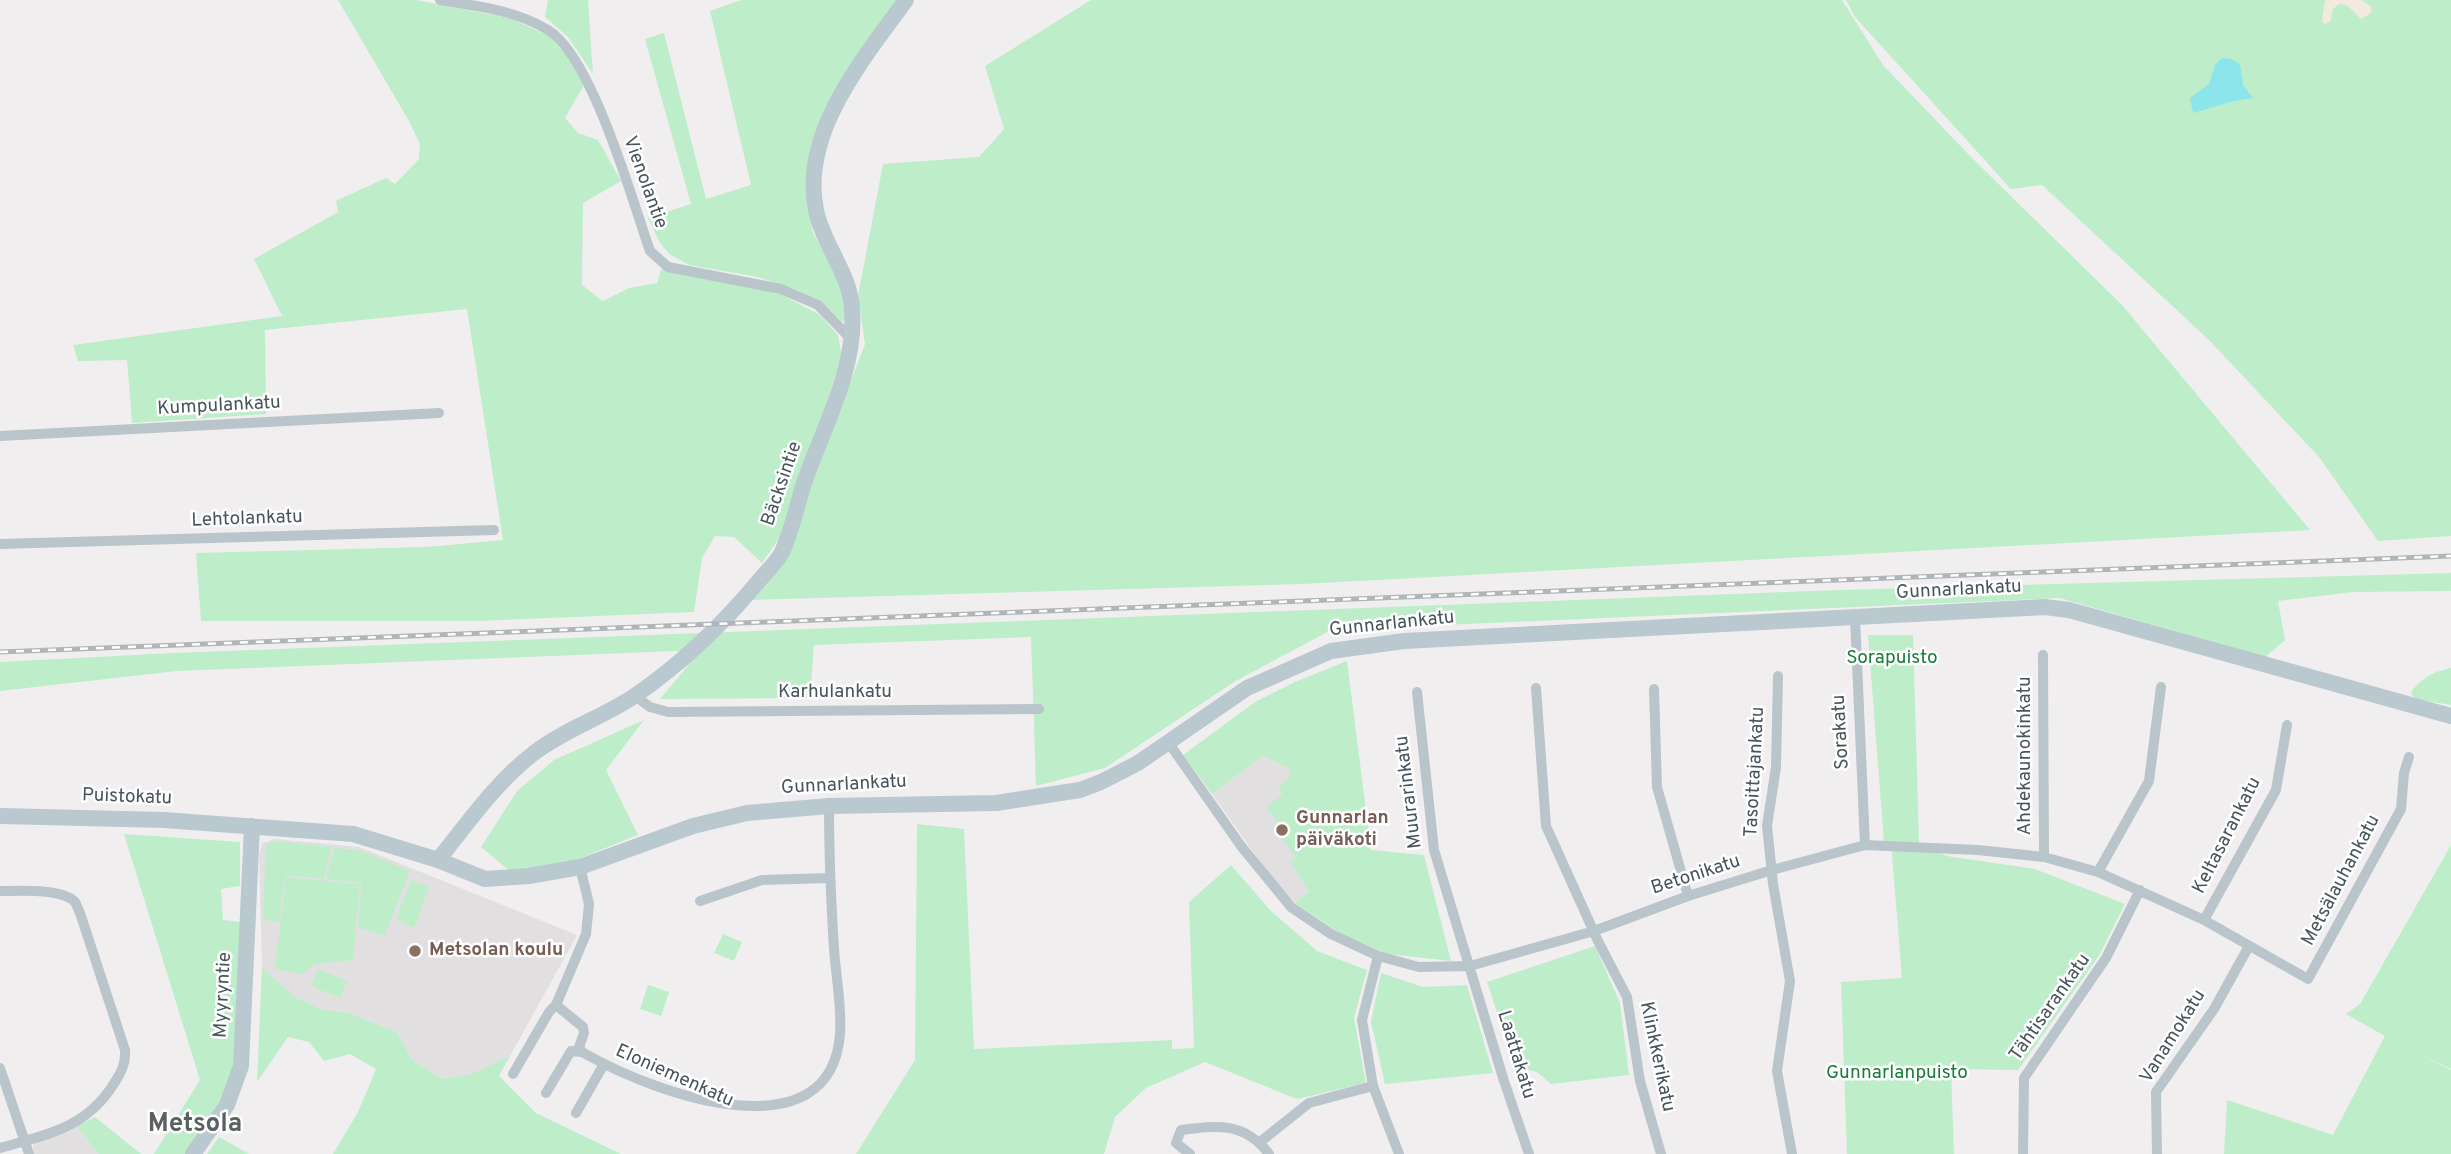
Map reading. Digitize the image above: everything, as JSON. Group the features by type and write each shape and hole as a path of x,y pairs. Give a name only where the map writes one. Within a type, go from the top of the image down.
{"street":[{"name":"Vienolantie","path":"440,0 506,11 550,30 570,52 594,95 650,251 668,267 780,289 818,305 852,340"},
{"name":"Bäcksintie","path":"438,860 492,793 534,753 635,696 703,641 722,623 780,554 840,385 852,340 852,308 848,286 824,238 816,209 813,183 824,127 853,74 906,0"},
{"name":"Kumpulankatu","path":"0,436 439,413"},
{"name":"Lehtolankatu","path":"0,544 494,530"},
{"name":"Gunnarlankatu","path":"252,826 353,834 438,860 485,878 529,876 580,867 693,826 747,813 829,806 996,803 1068,793 1121,773 1247,688 1339,649 1404,641 1855,617 2056,608 2451,716"},
{"name":"Sorakatu","path":"1855,617 1865,845"},
{"name":"Ahdekaunokinkatu","path":"2043,655 2044,857"},
{"name":"Tasoittajankatu","path":"1778,676 1776,767 1767,826 1790,981 1777,1071 1792,1154"},
{"path":"2098,872 2149,781 2161,687"},
{"name":"Klinkkerikatu","path":"1536,688 1546,826 1627,997 1640,1082 1661,1154"},
{"path":"1654,689 1657,787 1688,896"},
{"name":"Muurarinkatu","path":"1417,692 1434,850 1470,967"},
{"name":"Karhulankatu","path":"635,696 650,707 668,712 1039,709"},
{"name":"Keltasarankatu","path":"2204,920 2276,790 2287,725"},
{"name":"Betonikatu","path":"1168,743 1241,846 1291,907 1331,934 1378,956 1419,967 1470,967 1594,931 1688,896 1772,870 1865,845 1978,850 2044,857 2098,872 2204,920 2308,979"},
{"name":"Metsälauhankatu","path":"2308,979 2400,809 2404,773 2409,757"},
{"path":"829,806 829,878 840,1033 830,1087"},
{"name":"Puistokatu","path":"0,816 164,820 252,826"},
{"name":"Myyryntie","path":"193,1154 227,1105 241,1066 252,826"},
{"path":"513,1074 556,1005 586,934 589,904 580,867"},
{"path":"700,901 762,880 829,878"},
{"name":"Tähtisarankatu","path":"2023,1154 2024,1078 2106,958 2140,890"},
{"path":"0,891 50,893 65,896 74,902 125,1050 126,1062 102,1102 87,1116 62,1129 0,1147"},
{"name":"Vanamokatu","path":"2157,1154 2156,1092 2214,1009 2249,946"},
{"path":"1378,956 1362,1020 1373,1086 1399,1154"},
{"name":"Laattakatu","path":"1470,967 1529,1154"},
{"path":"556,1005 583,1027 584,1033 579,1047 582,1052"},
{"path":"546,1093 571,1051 582,1052"},
{"name":"Eloniemenkatu","path":"582,1052 629,1080 701,1112"},
{"path":"576,1113 604,1064"},
{"path":"0,1068 29,1154"},
{"path":"1260,1142 1309,1103 1373,1086"},
{"path":"1190,1154 1176,1143 1181,1130 1205,1127 1230,1127 1260,1142 1269,1154"}],"shaded area":[{"name":"Gunnarlan päiväkoti","path":"1263,756 1289,768 1318,883 1295,903 1269,874 1212,794"},
{"name":"Metsolan koulu","path":"275,839 359,847 577,935 510,1056 472,1075 442,1079 412,1060 397,1032 349,1013 321,1009 295,997 262,967 259,855 262,843"},
{"path":"77,1126 98,1154 33,1154 33,1146 37,1141"}],"green space":[{"path":"338,0 416,0 510,18 549,36 568,57 584,85 565,118 578,133 598,140 621,181 583,203 582,285 603,301 629,288 657,283 662,267 781,294 820,315 838,335 842,358 780,537 762,563 734,537 715,536 702,558 694,612 476,621 201,621 196,553 426,547 503,540 467,309 265,330 266,414 132,423 127,360 78,361 73,345 282,316 254,259 338,212 336,201 386,178 395,184 419,159 420,144 409,121"},
{"path":"548,0 588,0 593,74 568,37 545,17"},
{"path":"741,0 898,0 818,128 806,192 813,233 839,278 847,323 841,321 826,306 799,291 758,277 689,265 669,254 660,243 648,218 691,204 645,39 664,33 706,199 751,185 710,11"},
{"path":"1091,0 1842,0 1883,65 1971,157 2122,305 2310,530 1302,584 748,600 779,569 865,344 858,296 883,164 979,157 1004,129 985,66"},
{"path":"1846,0 2451,0 2451,536 2378,541 2319,457 2209,340 2042,185 2011,189 1855,17"},
{"path":"2451,573 2451,591 2353,592 2278,601 2285,640 2265,657 2060,598 1331,630 1234,682 1105,768 1036,786 1031,637 814,645 810,698 660,699 701,650 177,671 0,691 0,662 173,653 1839,590"},
{"path":"1868,635 1913,635 1919,843 1914,843 1947,856 2035,869 2125,904 2100,954 2018,1070 1951,1069 1954,1154 1847,1154 1841,982 1902,978 1891,842 1884,842"},
{"path":"1347,661 1371,850 1424,855 1451,961 1387,954 1341,934 1295,903 1309,891 1290,862 1296,857 1278,832 1282,829 1266,807 1283,794 1278,787 1290,778 1289,768 1263,756 1212,794 1183,755 1255,702"},
{"path":"2451,668 2451,705 2414,699 2411,692 2420,682 2434,673"},
{"path":"644,720 606,770 638,835 568,863 510,871 481,847 517,791 554,760"},
{"path":"917,824 964,829 974,1049 1172,1040 1172,1049 1194,1048 1189,902 1231,865 1270,910 1317,951 1367,970 1354,1018 1366,1083 1297,1099 1205,1062 1146,1088 1115,1117 1104,1154 856,1154 915,1060"},
{"path":"124,834 240,842 240,886 221,889 223,920 242,922 234,1066 214,1116 185,1154 154,1154 200,1080"},
{"path":"275,841 331,847 324,879 285,875 279,922 263,920 266,845"},
{"path":"2451,845 2451,1069 2414,1052 2451,1070 2451,1154 2224,1154 2227,1100 2333,1135 2385,1036 2346,1014 2360,1004"},
{"path":"334,848 359,850 410,871 384,936 358,927 362,883 326,879"},
{"path":"286,877 360,884 353,960 315,964 302,974 275,969"},
{"path":"411,880 429,887 414,928 396,919"},
{"path":"723,934 742,942 734,961 714,953"},
{"path":"1595,946 1620,1003 1629,1075 1551,1084 1537,1072 1515,1067 1487,982"},
{"path":"262,967 295,997 321,1009 349,1013 397,1032 412,1060 442,1079 472,1074 510,1056 499,1076 536,1113 621,1154 333,1154 358,1112 376,1069 350,1054 324,1061 309,1042 288,1037 257,1082"},
{"path":"318,969 347,981 340,998 311,986"},
{"path":"1381,973 1423,987 1467,985 1493,1073 1385,1084 1371,1022"},
{"path":"648,985 669,992 661,1016 640,1009"},
{"path":"95,1117 141,1154 98,1154 77,1126"},
{"path":"219,1137 249,1154 207,1154"}],"sand":[{"path":"2325,0 2361,0 2371,6 2371,13 2361,19 2347,5 2339,4 2333,9 2330,22 2324,24 2322,20"}],"water":[{"path":"2222,58 2240,64 2243,85 2253,98 2193,113 2190,98 2209,84 2215,65"}],"railway":[{"path":"0,652 2451,556"}],"place":[{"name":"Gunnarlan päiväkoti","path":"1282,830"},
{"name":"Metsolan koulu","path":"415,951"}],"district":[{"name":"Metsola","path":"195,1126"}],"park label":[{"name":"Sorapuisto","path":"1892,659"},
{"name":"Gunnarlanpuisto","path":"1897,1074"}]}
